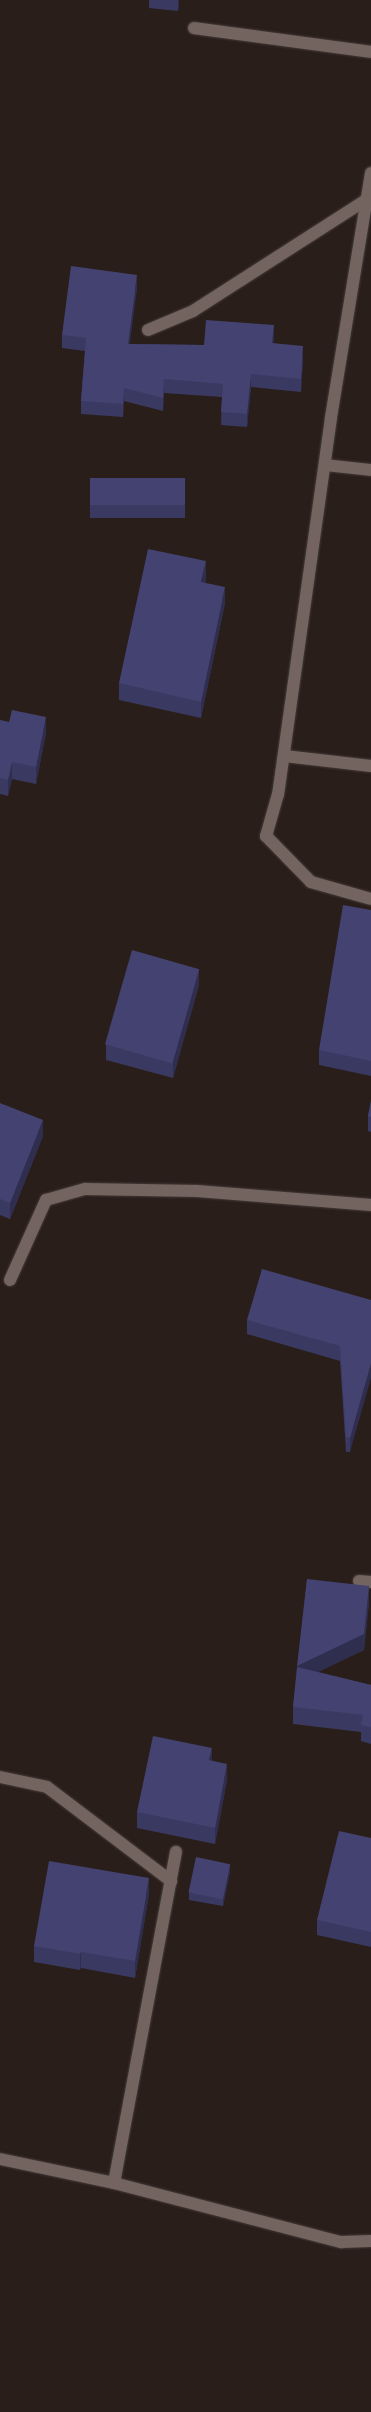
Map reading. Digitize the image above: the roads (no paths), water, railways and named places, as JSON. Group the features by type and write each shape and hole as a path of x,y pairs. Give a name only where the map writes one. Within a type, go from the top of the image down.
{"street":[{"path":"194,28 371,52"},
{"path":"371,173 325,465 278,794 266,836 311,882 371,899"},
{"path":"148,330 193,310 366,200"},
{"path":"325,465 371,470"},
{"path":"284,756 371,766"},
{"path":"10,1280 46,1200 85,1189 197,1191 371,1206"},
{"path":"0,1777 47,1787 171,1881"},
{"path":"114,2183 176,1852"},
{"path":"0,2159 114,2183 342,2242 371,2241"}]}
